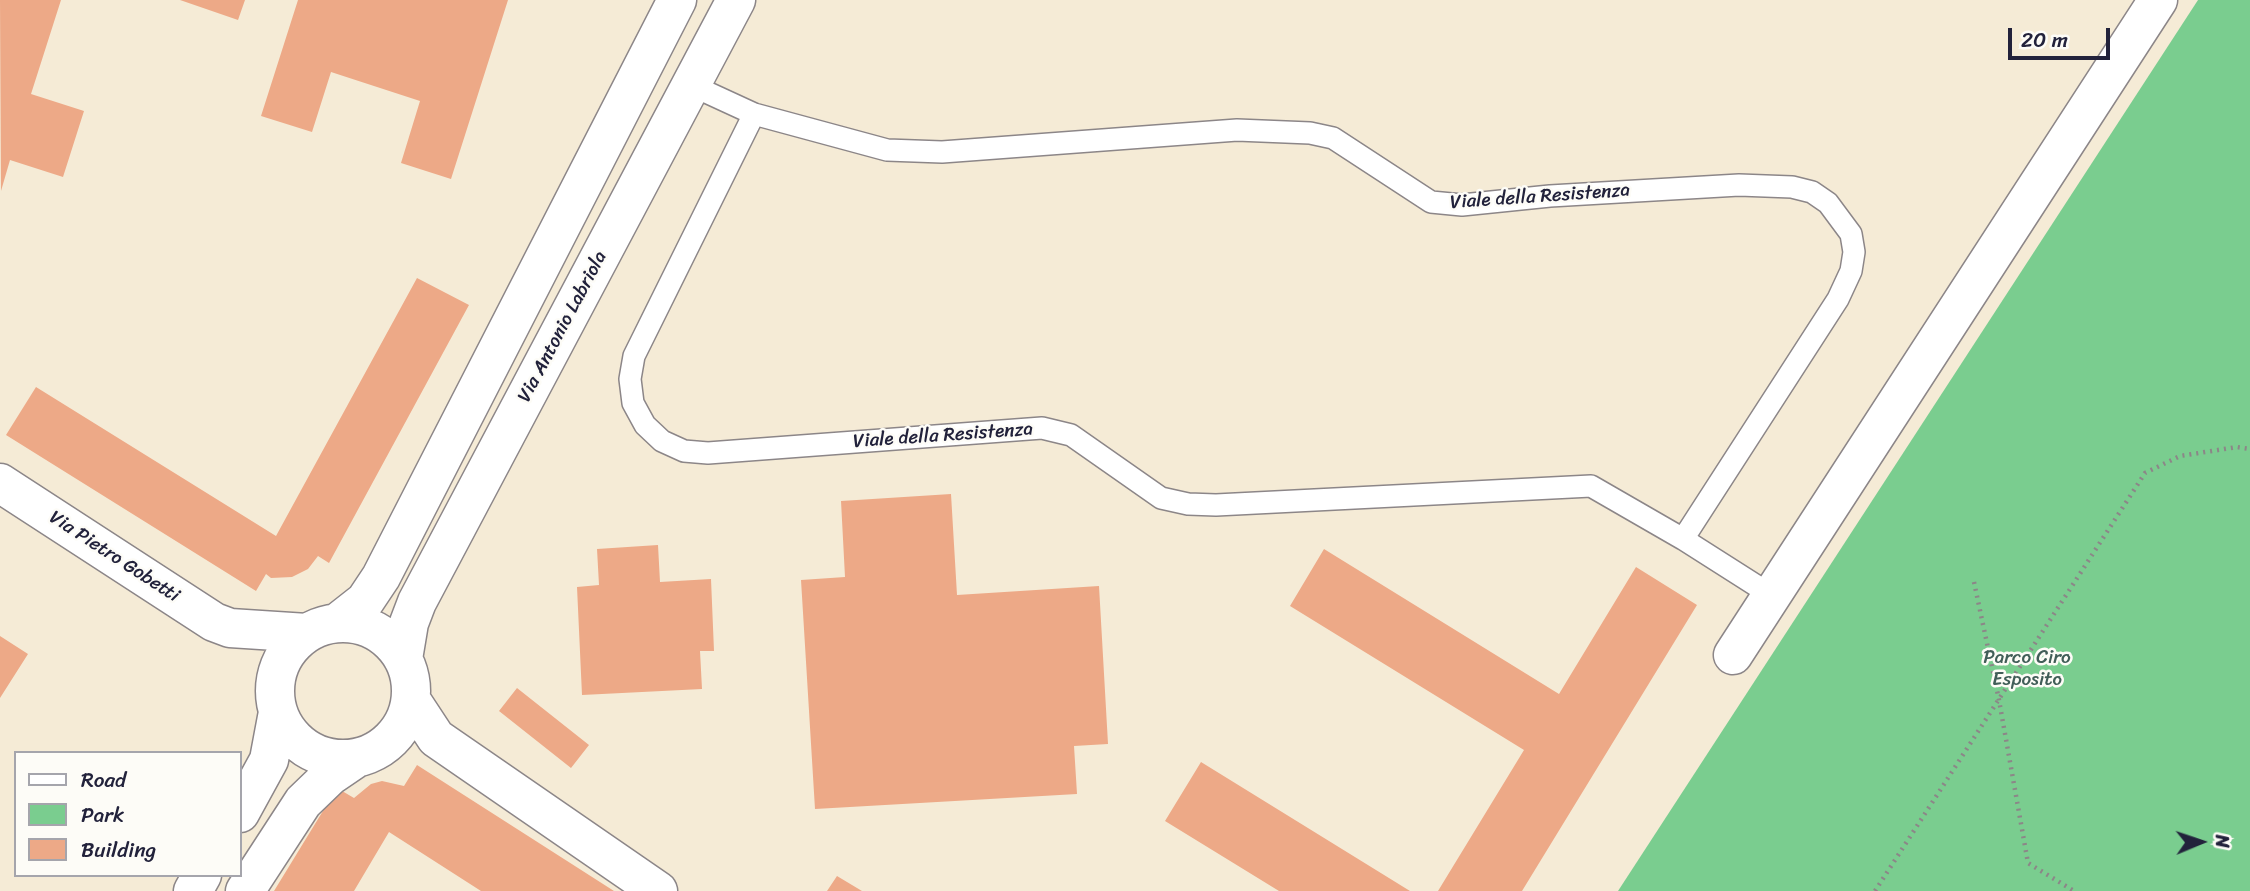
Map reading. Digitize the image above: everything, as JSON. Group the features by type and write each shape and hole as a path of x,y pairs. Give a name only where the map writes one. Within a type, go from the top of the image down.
{"street":[{"path":"242,809 269,760 279,668 290,648 365,601 381,577 677,0"},
{"name":"Via Antonio Labriola","path":"403,659 409,623 417,602 736,0"},
{"path":"1733,655 2158,0"},
{"name":"Via Pietro Gobetti","path":"0,483 214,622 230,628 322,628"},
{"path":"245,891 303,802 330,776 371,751 404,723 411,700 409,672 403,659 398,650 381,635 360,625 322,628"},
{"name":"Via Pietro Gobetti","path":"230,628 277,699"},
{"path":"277,699 283,723 298,742 318,755 342,760 371,751 436,738"},
{"path":"411,700 436,738 659,891"}],"lane":[{"name":"Viale della Resistenza","path":"691,85 754,114 887,150 942,152 1237,130 1310,133 1333,138 1431,202 1462,205 1550,196 1739,184 1793,187 1812,192 1828,203 1851,234 1854,252 1851,271 1838,299 1683,539"},
{"name":"Viale della Resistenza","path":"754,114 634,356 630,380 633,403 645,425 662,441 684,451 708,453 1042,428 1071,435 1161,498 1188,504 1216,505 1591,486 1683,539 1771,595"}],"path":[{"path":"1875,891 2144,473 2180,456 2237,447 2250,449"},
{"path":"1974,582 1999,700 2028,863 2074,891"}],"green space":[{"name":"Parco Ciro Esposito","path":"2198,0 2250,0 2250,891 1618,891"}],"building":[{"path":"0,0 61,0 31,94 84,111 63,177 10,160 1,191"},
{"path":"180,0 245,0 238,20"},
{"path":"298,0 508,0 451,179 401,163 420,101 331,72 312,132 261,116"},
{"path":"417,278 469,305 329,563 318,556 308,569 292,577 271,578 266,574 256,591 6,435 36,387 276,536"},
{"path":"951,494 957,595 1099,586 1108,744 1074,746 1077,794 815,809 801,580 845,577 841,501"},
{"path":"658,545 660,582 711,579 714,651 700,651 702,689 582,695 577,587 599,585 597,549"},
{"path":"1324,549 1559,694 1636,567 1697,605 1522,891 1438,891 1524,750 1290,606"},
{"path":"0,636 28,654 0,698"},
{"path":"517,688 589,745 571,768 499,711"},
{"path":"1201,762 1410,891 1279,891 1165,821"},
{"path":"417,765 614,891 481,891 389,832 354,891 274,891 337,788 354,798 371,784 382,781 404,786"},
{"path":"837,876 862,891 827,891"}]}
